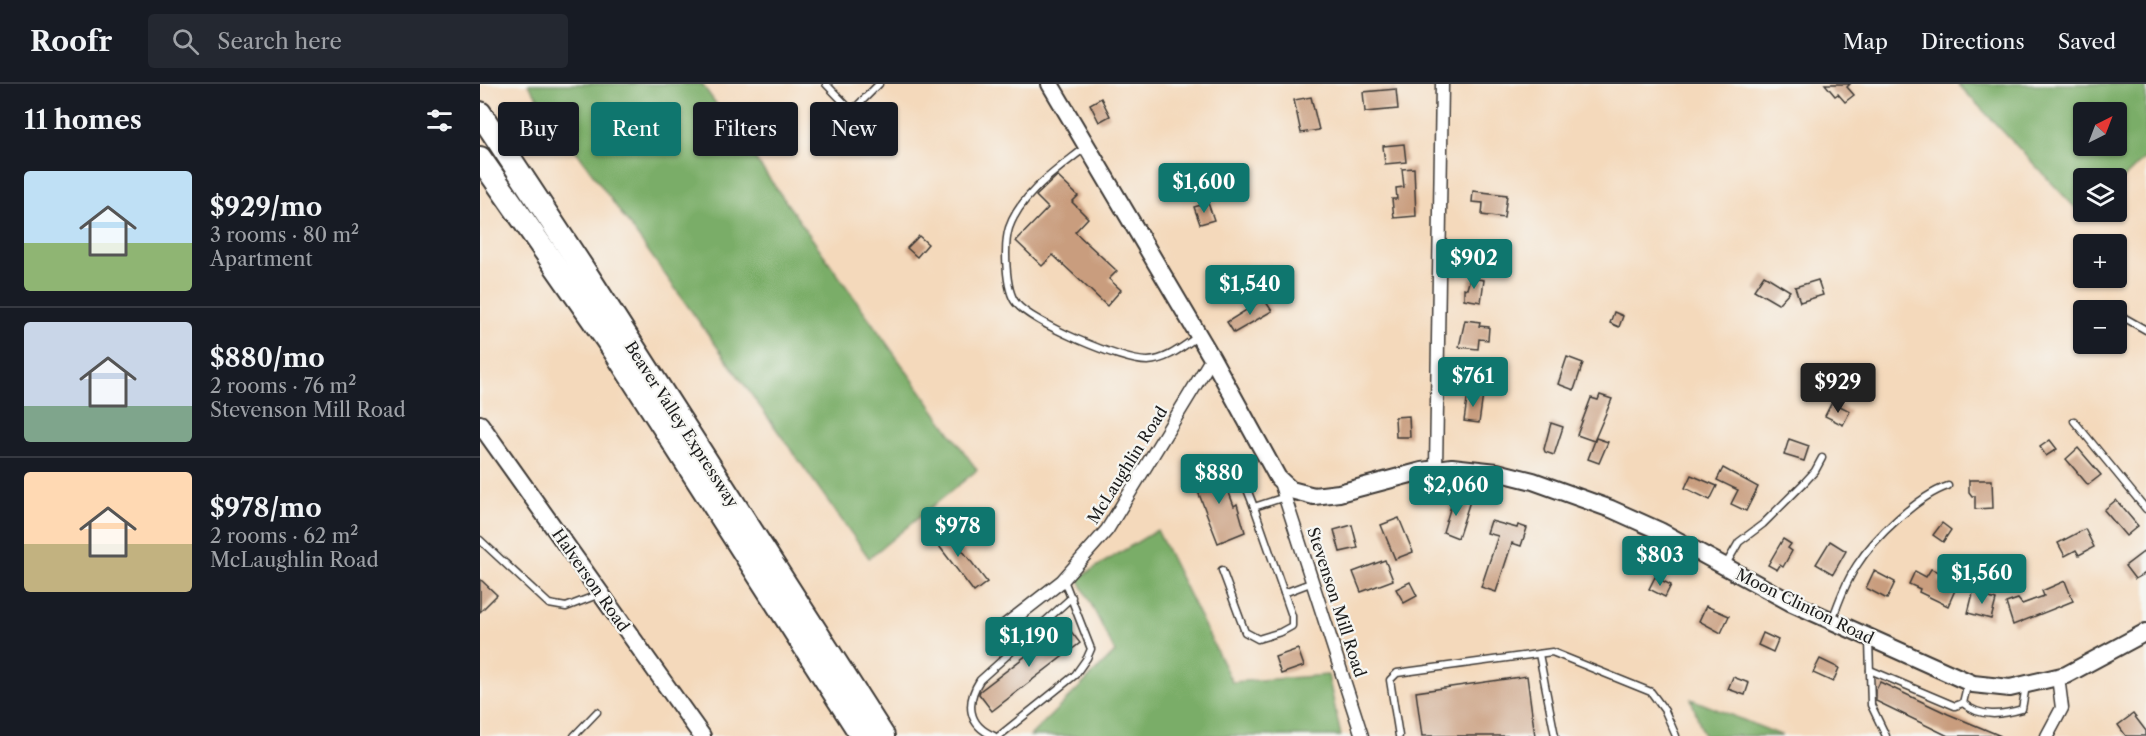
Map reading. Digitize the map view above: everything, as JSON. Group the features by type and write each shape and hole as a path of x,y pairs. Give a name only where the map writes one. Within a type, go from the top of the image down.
{"highway":[{"name":"Beaver Valley Expressway","path":"480,113 589,278 883,736"},
{"name":"Beaver Valley Expressway","path":"480,158 614,350 862,736"}],"street":[{"name":"Moon Clinton Road","path":"1050,84 1212,358 1278,478 1291,490 1314,496 1436,469 1475,469 1533,481 1611,509 1660,531 1790,602 1968,682 1997,687 2026,686 2058,677 2093,662 2146,632"},
{"path":"1436,469 1442,84"},
{"name":"McLaughlin Road","path":"1003,627 1064,579 1118,515 1212,358"},
{"name":"Halverson Road","path":"480,424 702,736"},
{"name":"Stevenson Mill Road","path":"1278,478 1362,736"},
{"path":"2047,736 2062,708 2058,677"}],"lane":[{"path":"826,84 852,111 879,84"},
{"path":"1087,146 1040,185 1009,227 1006,247 1014,302 1025,312 1086,344 1146,361 1161,358 1199,336"},
{"path":"2127,320 2146,330"},
{"path":"2074,421 2146,509"},
{"path":"1725,566 1739,543 1763,524 1804,483 1822,458"},
{"path":"1222,570 1245,633 1258,639 1292,626 1292,616 1239,469"},
{"path":"1832,621 1858,564 1873,544 1920,501 1935,490 1948,486"},
{"path":"1254,507 1285,497"},
{"path":"480,540 549,604 567,607 601,594"},
{"path":"999,736 1075,675 1087,658 1090,649 1064,579"},
{"path":"1284,593 1313,582"},
{"path":"994,736 985,732 973,719 969,704 971,694 980,680 1072,597"},
{"path":"1869,638 1871,705 1886,736"},
{"path":"1399,736 1390,680 1397,673 1552,652 1651,692 1665,711 1676,736"},
{"path":"1539,654 1555,736"},
{"path":"1870,670 1955,705 1963,703"},
{"path":"1963,703 1968,682"},
{"path":"1963,703 1970,709 2000,716 2022,709 2026,686"},
{"path":"574,736 597,712"}],"green space":[{"path":"528,84 702,84 715,102 693,102 693,156 753,156 977,470 869,558 579,155 579,102 541,102"},
{"path":"1958,84 2146,84 2146,157 2127,175 2127,168 2073,168 2073,205"},
{"path":"1157,530 1232,682 1328,675 1341,736 1030,736 1115,652 1078,578"},
{"path":"1691,699 1783,736 1704,736"}],"building":[{"path":"1825,84 1850,84 1847,87 1854,95 1845,102 1838,94 1835,96"},
{"path":"1396,89 1398,109 1365,112 1363,92"},
{"path":"1311,97 1319,130 1301,133 1294,100"},
{"path":"1101,98 1110,116 1099,122 1090,104"},
{"path":"1404,144 1406,162 1385,164 1383,146"},
{"path":"1414,168 1416,216 1394,218 1392,199 1397,199 1396,188 1404,187 1402,169"},
{"path":"1057,176 1078,196 1072,202 1088,218 1075,232 1117,271 1109,279 1121,290 1107,306 1053,255 1042,266 1016,241 1048,208 1036,196"},
{"path":"1473,191 1507,195 1504,218 1482,215 1483,203 1472,202"},
{"path":"1208,203 1214,220 1200,224 1194,207"},
{"path":"919,236 928,244 917,257 907,248"},
{"path":"1764,275 1790,291 1778,304 1754,290"},
{"path":"1470,278 1484,280 1481,302 1464,299 1464,288 1467,289"},
{"path":"1818,280 1823,295 1800,302 1795,287"},
{"path":"1264,299 1272,311 1234,333 1227,322"},
{"path":"1614,312 1623,316 1619,327 1610,323"},
{"path":"1465,320 1480,322 1479,326 1489,327 1488,340 1479,339 1478,349 1459,347"},
{"path":"1567,357 1583,363 1574,390 1558,384"},
{"path":"1468,393 1483,395 1479,423 1464,421"},
{"path":"1600,395 1612,399 1594,441 1577,435 1591,398 1598,400"},
{"path":"1832,402 1850,411 1843,425 1825,416"},
{"path":"1409,416 1410,437 1396,437 1395,417"},
{"path":"1551,423 1563,427 1554,455 1545,452 1544,449"},
{"path":"1596,438 1608,442 1599,463 1588,459"},
{"path":"1789,439 1809,446 1804,461 1784,455"},
{"path":"2050,440 2057,449 2046,456 2040,447"},
{"path":"2078,448 2101,475 2088,485 2066,459"},
{"path":"1219,466 1234,506 1237,504 1245,532 1218,543 1192,476"},
{"path":"1723,468 1758,487 1746,511 1731,504 1738,490 1717,480"},
{"path":"1691,475 1717,486 1710,500 1685,488"},
{"path":"1969,480 1992,480 1993,508 1975,509 1975,496 1969,492"},
{"path":"1454,496 1470,501 1458,538 1443,532"},
{"path":"2116,500 2138,526 2126,536 2104,510"},
{"path":"1399,518 1413,552 1395,559 1381,525"},
{"path":"1491,521 1517,528 1518,525 1527,528 1521,546 1512,543 1496,592 1481,587 1498,536 1487,533"},
{"path":"1942,523 1951,530 1943,542 1933,535"},
{"path":"942,524 987,582 974,592 930,534"},
{"path":"1352,525 1358,548 1340,552 1334,530"},
{"path":"2085,529 2094,547 2079,555 2076,550 2065,556 2058,543"},
{"path":"1783,539 1791,544 1788,548 1792,551 1783,567 1780,565 1777,570 1768,565"},
{"path":"1830,541 1846,551 1833,574 1816,564"},
{"path":"2146,550 2146,573 2135,579 2125,566"},
{"path":"1385,560 1393,580 1361,592 1353,572"},
{"path":"1931,569 1941,573 1938,581 1955,590 1948,606 1919,592 1920,589 1909,584 1915,571 1926,577"},
{"path":"1874,571 1895,582 1887,599 1866,588"},
{"path":"1655,577 1671,585 1665,597 1649,589"},
{"path":"480,579 497,595 480,612"},
{"path":"2065,581 2073,601 2013,625 2006,603 2018,599 2022,604 2044,596 2042,591"},
{"path":"1410,582 1417,596 1404,603 1396,589"},
{"path":"1974,589 1984,592 1983,596 1996,600 1991,619 1968,613"},
{"path":"1706,606 1729,616 1721,633 1699,621"},
{"path":"1066,625 1080,643 992,711 979,694 980,691"},
{"path":"1763,633 1778,640 1773,652 1758,645"},
{"path":"1298,649 1304,666 1281,674 1275,657"},
{"path":"1820,659 1839,668 1833,682 1813,673"},
{"path":"1527,676 1535,736 1422,736 1416,692"},
{"path":"1733,677 1749,683 1745,695 1728,689"},
{"path":"1880,682 2001,736 1948,736 1876,701 1876,690"},
{"path":"2133,714 2146,731 2146,736 2126,736 2118,725"}]}
